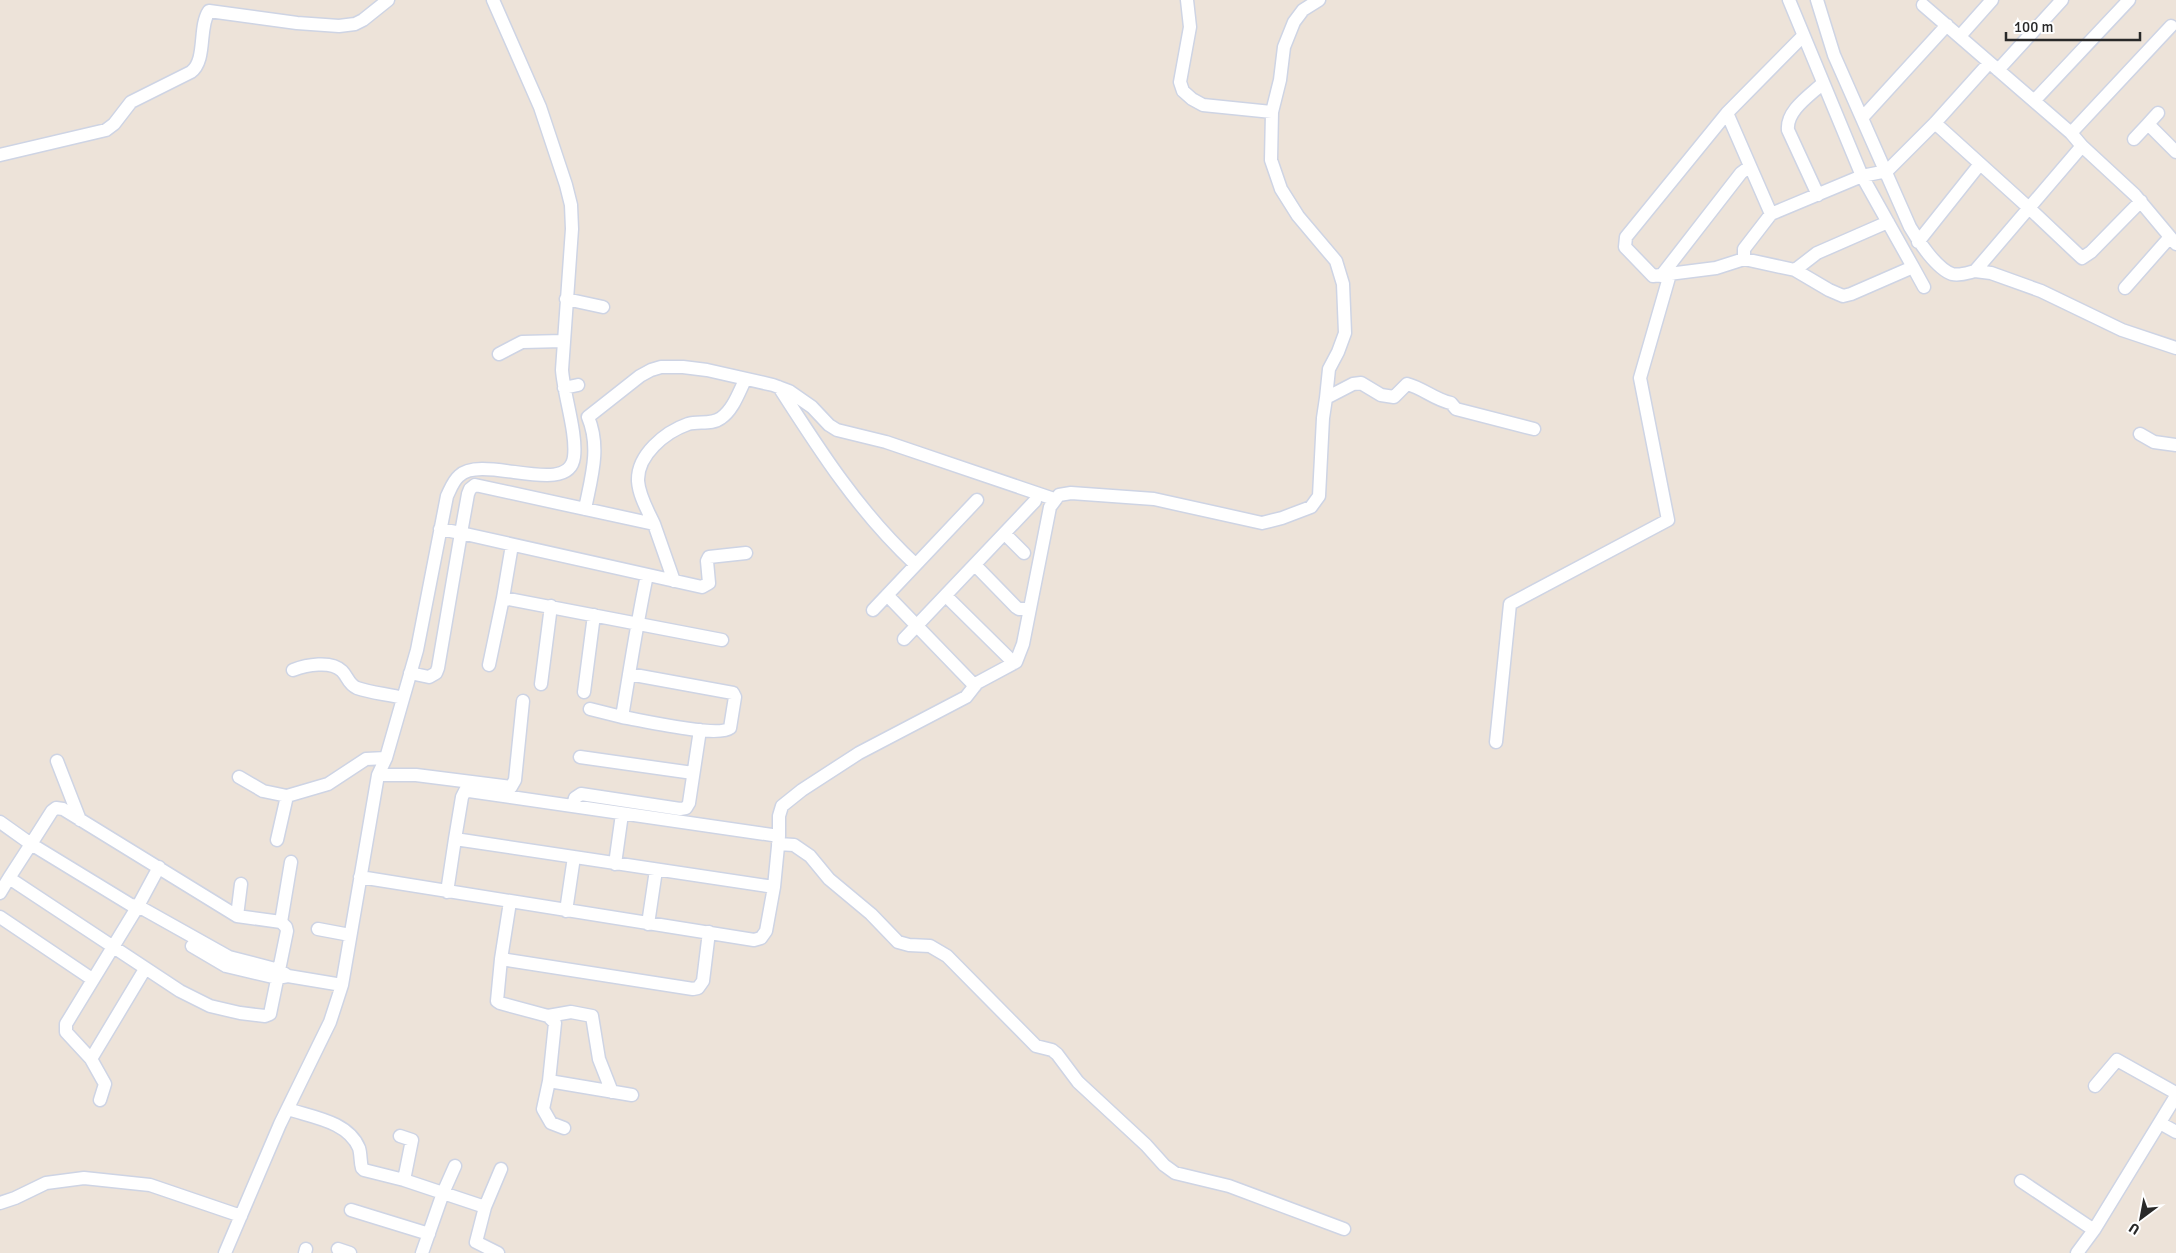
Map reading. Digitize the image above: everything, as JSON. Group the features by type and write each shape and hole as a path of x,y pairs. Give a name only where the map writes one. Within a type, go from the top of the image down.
{"street":[{"path":"0,155 106,130 114,124 131,102 183,77 198,62 206,16 210,10 297,23 339,26 355,24 363,20 388,0"},
{"path":"225,1253 288,1109 330,1022 342,986 378,775 386,758 417,650 447,496 458,476 479,469 519,467 545,475 567,471 574,459 575,446 564,388 563,341 572,229 570,205 566,185 540,107 493,0"},
{"path":"1186,0 1189,9 1190,27 1180,82 1183,91 1192,99 1203,104 1272,112"},
{"path":"360,877 648,924 754,940 761,938 766,931 774,887 779,816 785,803 859,753 966,697 984,678 1014,663 1023,644 1050,507 1058,495 1071,493 1154,499 1262,523 1282,518 1311,506 1318,496 1323,418 1329,369 1345,333 1344,284 1336,261 1298,216 1281,189 1271,160 1272,112 1280,80 1284,47 1294,22 1302,10 1319,0"},
{"path":"1789,0 1822,84 1874,173 1918,242 1942,267 1951,273 1959,275 1975,271 1991,273 2041,291 2122,330 2176,348"},
{"path":"1817,0 1834,55 1862,118 1874,173 1888,222 1924,287"},
{"path":"1960,36 1992,0"},
{"path":"1744,259 1744,249 1771,214 1874,173 1934,123 2062,0"},
{"path":"2034,101 2129,0"},
{"path":"1923,5 2070,133 2141,201 2173,240 2125,288"},
{"path":"1862,118 1946,25"},
{"path":"2070,133 2171,26"},
{"path":"1803,36 1727,112 1626,238 1625,247 1654,276 1716,268 1744,259 1796,270 1829,290 1843,296 1852,294 1913,267"},
{"path":"1818,196 1788,130 1787,121 1793,112 1822,84"},
{"path":"1727,112 1749,167 1771,214"},
{"path":"2134,139 2158,113"},
{"path":"1934,123 2083,258 2141,201"},
{"path":"2148,124 2176,152"},
{"path":"1975,271 2082,146"},
{"path":"1918,242 1980,164"},
{"path":"1496,742 1510,604 1668,520 1640,378 1665,275 1742,173 1749,167"},
{"path":"1796,270 1817,253 1888,222"},
{"path":"566,299 602,307"},
{"path":"500,354 522,342 563,341"},
{"path":"570,422 588,417 640,376 661,367 707,370 779,387 798,396 831,427 837,430 886,442 1054,499"},
{"path":"674,582 654,524 641,496 638,482 643,460 650,449 666,436 686,425 719,420 725,416 745,380"},
{"path":"1326,398 1353,384 1361,383 1381,396 1394,397 1407,384 1424,390 1439,400 1451,403 1456,409 1534,429"},
{"path":"564,388 578,384"},
{"path":"779,387 853,496 885,536 915,564"},
{"path":"585,510 595,463 595,441 588,417"},
{"path":"2140,434 2154,442 2176,445"},
{"path":"410,673 429,677 438,668 468,494 475,485 654,524"},
{"path":"873,610 977,500"},
{"path":"904,639 1035,502"},
{"path":"440,530 461,533 674,582 706,587 709,583 707,561 709,558 746,553"},
{"path":"1005,534 1024,554"},
{"path":"489,665 512,545"},
{"path":"975,565 1016,607 1019,609 1030,609"},
{"path":"622,717 637,623 648,575"},
{"path":"887,595 975,686"},
{"path":"946,596 1014,663"},
{"path":"503,598 722,640"},
{"path":"541,684 551,606"},
{"path":"584,692 594,615"},
{"path":"293,670 312,664 333,667 342,670 347,680 356,687 403,698"},
{"path":"590,709 622,717 700,730 724,732 730,728 734,694 629,674"},
{"path":"378,775 416,775 511,787 515,780 523,701"},
{"path":"573,806 575,798 581,794 680,809 686,808 689,803 700,730"},
{"path":"580,757 693,772"},
{"path":"240,777 263,791 288,796 328,784 366,759 386,758"},
{"path":"57,761 80,820"},
{"path":"447,892 462,797 466,791 622,814 778,840 794,845 810,856 829,879 872,914 898,942 909,945 930,946 947,956 1036,1046 1052,1050 1058,1054 1078,1082 1175,1174 1229,1186 1344,1229"},
{"path":"277,840 288,796"},
{"path":"0,893 9,878 52,811 56,808 63,810 159,867 236,916 281,922 287,931 281,975 270,1014 265,1016 210,1006 145,969 9,878"},
{"path":"614,864 622,814"},
{"path":"0,822 31,844 134,908 227,962 281,975 342,986"},
{"path":"455,838 614,864 774,887"},
{"path":"566,911 574,857"},
{"path":"281,922 291,862"},
{"path":"100,1100 105,1084 91,1059 65,1030 66,1024 159,867"},
{"path":"648,924 656,870"},
{"path":"236,916 241,884"},
{"path":"510,902 501,959 497,1001 548,1016 570,1012 592,1016 599,1059 612,1092"},
{"path":"0,917 92,979"},
{"path":"318,929 350,935"},
{"path":"501,959 693,989 698,988 703,981 709,932"},
{"path":"91,1059 145,969"},
{"path":"548,1016 555,1023 549,1080 543,1109 551,1123 564,1128"},
{"path":"2077,1253 2094,1230 2176,1094 2117,1060 2095,1086"},
{"path":"549,1080 632,1095"},
{"path":"288,1109 327,1121 344,1130 353,1138 359,1148 362,1168 364,1170 404,1180 485,1207"},
{"path":"2160,1123 2176,1132"},
{"path":"400,1136 412,1140 404,1180"},
{"path":"422,1253 443,1193 455,1166"},
{"path":"498,1253 476,1242 485,1207 502,1169"},
{"path":"0,1202 15,1198 46,1182 84,1178 150,1185 241,1216"},
{"path":"2021,1181 2094,1230"},
{"path":"351,1210 429,1234"}]}
